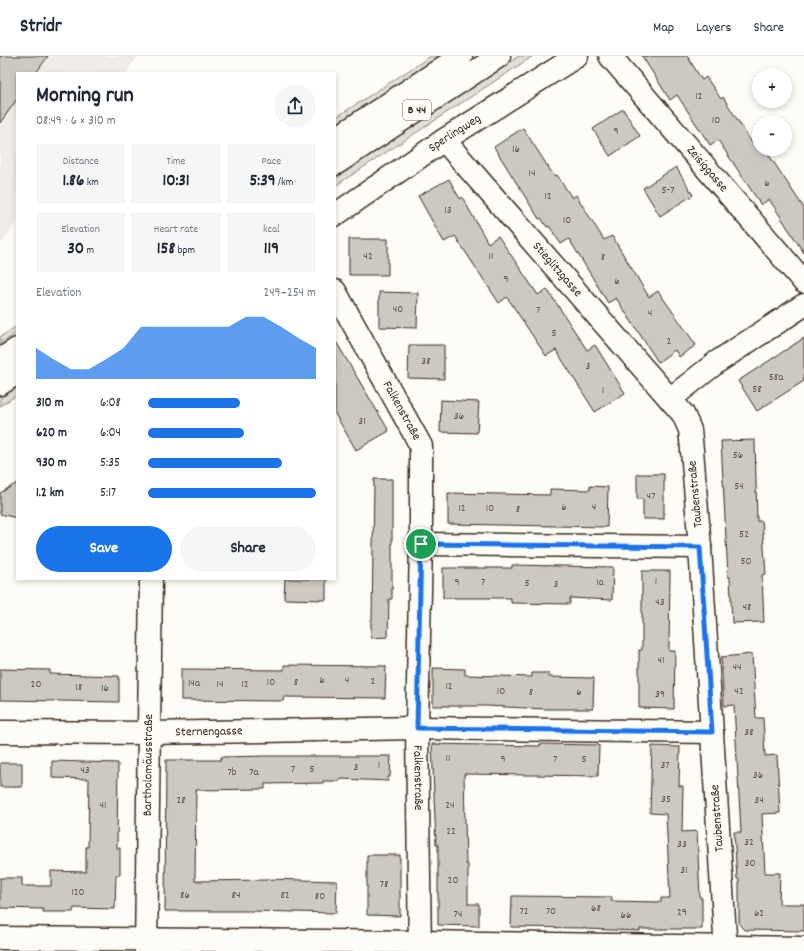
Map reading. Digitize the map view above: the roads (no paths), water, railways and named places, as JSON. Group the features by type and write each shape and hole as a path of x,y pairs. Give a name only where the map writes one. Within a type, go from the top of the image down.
{"street":[{"name":"B 44","path":"336,138 461,56"},
{"name":"B 44","path":"336,163 499,56"},
{"name":"Sperlingweg","path":"336,214 444,140 577,56"},
{"name":"Zeisiggasse","path":"610,56 804,282"},
{"name":"Stieglitzgasse","path":"444,140 670,399"},
{"name":"Falkenstraße","path":"336,293 421,446 421,544 417,728 420,946"},
{"path":"670,399 717,362 804,305"},
{"path":"0,360 16,350"},
{"path":"0,384 16,374"},
{"name":"Taubenstraße","path":"670,399 683,414 690,430 700,547 726,949"},
{"path":"421,544 700,547"},
{"name":"Bartholomäusstraße","path":"146,946 151,580"},
{"name":"Sternengasse","path":"0,732 149,733 417,728 712,732"},
{"path":"0,938 146,946 420,946 726,949 804,948"}]}
